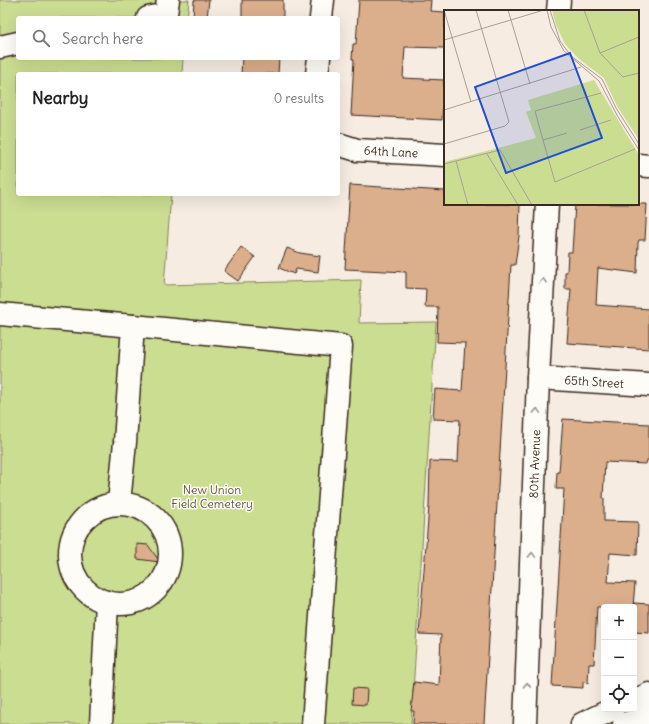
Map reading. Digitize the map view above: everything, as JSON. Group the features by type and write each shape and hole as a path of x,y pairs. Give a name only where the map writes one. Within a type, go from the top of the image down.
{"street":[{"path":"157,16 166,14 168,0"},
{"path":"322,16 323,0"},
{"path":"558,10 559,0"},
{"path":"0,47 16,43"},
{"path":"318,72 319,60"},
{"name":"64th Lane","path":"340,145 357,150 444,154"},
{"path":"639,165 649,166"},
{"name":"80th Avenue","path":"525,724 538,378 547,205"},
{"path":"0,314 342,346 313,724"},
{"path":"119,503 133,326"},
{"name":"65th Street","path":"538,378 649,385"},
{"path":"119,503 135,506 149,513 156,520 168,538 170,554 167,569 161,582 151,593 137,601 122,604 107,602 91,596 79,584 72,570 69,554 72,538 79,524 90,513 104,506 119,503"},
{"path":"101,724 107,602"},
{"path":"637,700 649,694"},
{"path":"582,724 607,712"},
{"path":"624,724 649,716"}],"green space":[{"name":"New Union Field Cemetery","path":"0,0 189,0 187,16 16,16 16,60 183,60 182,72 16,72 16,196 171,196 164,285 361,280 359,323 436,322 411,724 0,724"}],"building":[{"path":"194,0 209,0 207,16 193,16"},
{"path":"242,0 283,0 283,16 242,16"},
{"path":"359,0 431,0 430,11 444,12 444,48 405,47 403,78 444,80 442,120 351,115 354,59 352,59 353,44 356,44"},
{"path":"242,60 279,60 278,72 241,72"},
{"path":"350,185 444,191 444,205 520,205 519,236 515,265 511,265 484,724 413,724 414,711 411,711 414,682 439,685 441,635 419,634 429,506 430,461 458,462 460,420 433,419 435,389 462,391 465,343 437,342 438,307 425,307 426,289 406,288 406,272 345,269"},
{"path":"647,204 645,240 639,240 638,243 637,273 598,268 596,305 649,309 649,349 567,343 571,289 565,289 565,272 567,272 568,252 572,252 575,205"},
{"path":"241,247 255,257 238,281 224,271"},
{"path":"287,248 300,253 320,256 318,272 296,269 294,274 279,268"},
{"path":"563,419 649,424 649,460 647,460 646,464 605,462 603,498 604,521 638,522 637,555 610,553 608,582 635,583 633,604 601,604 601,607 597,607 594,664 589,664 588,683 583,682 583,688 552,686 564,489 556,489 557,472 559,472"},
{"path":"137,544 148,545 160,562 137,559"},
{"path":"634,603 649,604 649,633 637,632 637,604"},
{"path":"353,688 367,689 366,705 352,704"}]}
